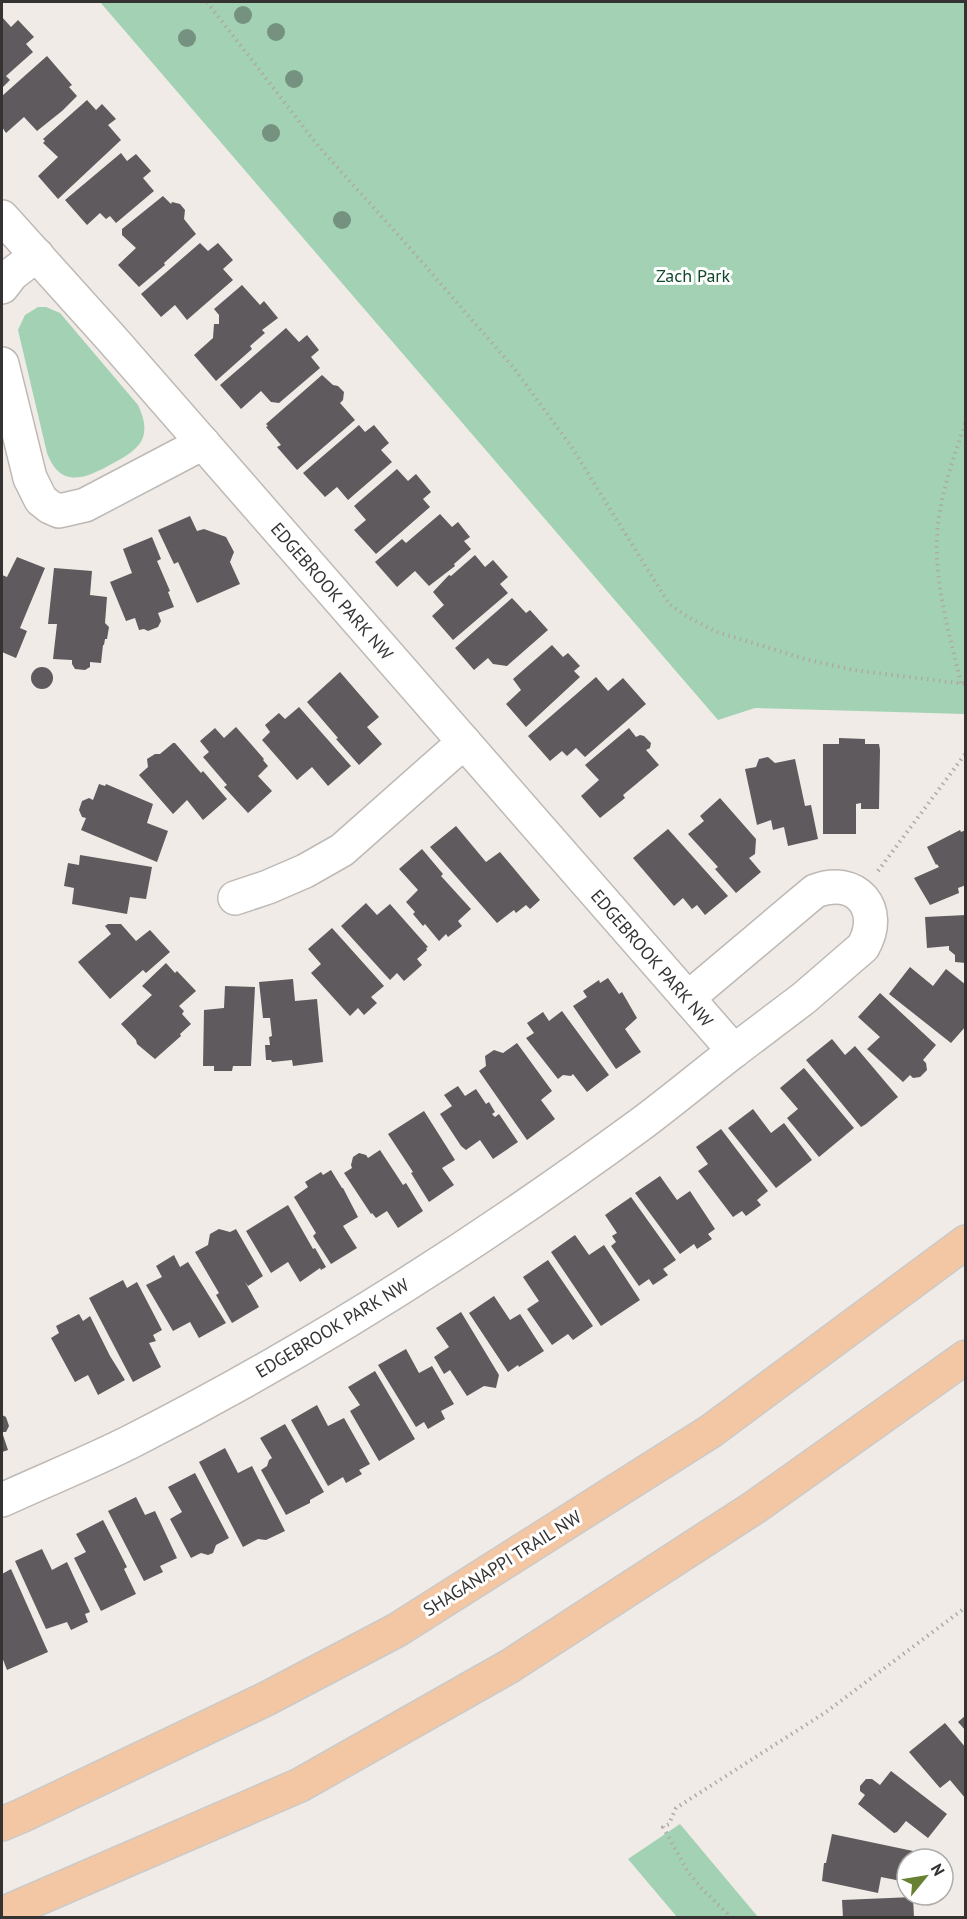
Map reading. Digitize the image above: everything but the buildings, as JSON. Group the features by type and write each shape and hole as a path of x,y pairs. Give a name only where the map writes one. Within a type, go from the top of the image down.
{"main road":[{"name":"SHAGANAPPI TRAIL NW","path":"2,1824 266,1699 397,1630 711,1431 966,1242"},
{"path":"2,1914 300,1785 510,1666 755,1507 966,1357"}],"street":[{"name":"EDGEBROOK PARK NW","path":"2,217 734,1050 642,1123 402,1287 271,1365 133,1441 2,1500"},
{"path":"2,287 12,274 37,255"},
{"path":"2,364 30,478 41,500 59,511 85,505 202,443"},
{"path":"234,898 304,872 342,850 464,742"},
{"path":"688,998 815,891 838,886 860,895 871,915 869,937 863,947 804,998 734,1050"}],"path":[{"path":"207,2 319,147 513,367 571,446 669,604 688,617 717,632 806,659 853,670 964,683 948,628 937,564 938,523 953,460 966,421"},
{"path":"860,895 966,753"},
{"path":"732,1917 704,1891 688,1872 663,1827 669,1824 676,1808 826,1712 966,1607"}],"green space":[{"name":"Zach Park","path":"100,2 965,2 965,714 755,708 718,720"},
{"path":"38,307 46,307 60,313 138,405 143,417 143,436 134,450 118,461 89,475 73,478 65,476 52,464 47,453 18,330 25,315"},
{"path":"680,1824 758,1917 677,1917 628,1859"}]}
